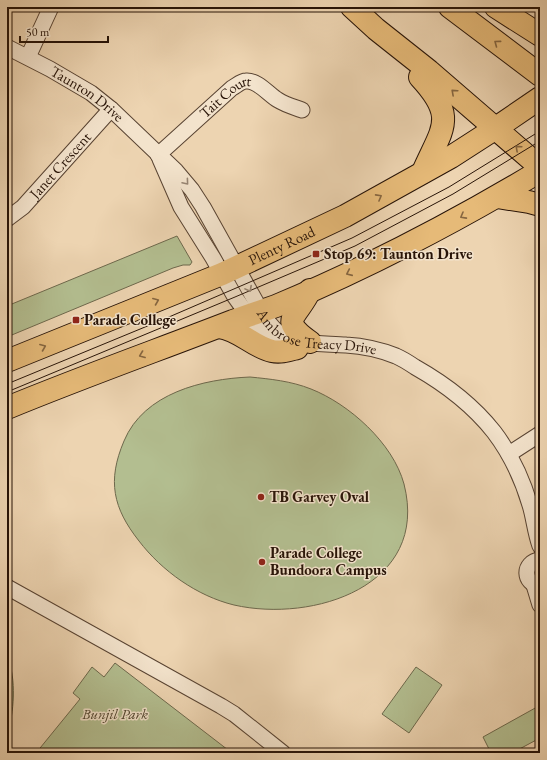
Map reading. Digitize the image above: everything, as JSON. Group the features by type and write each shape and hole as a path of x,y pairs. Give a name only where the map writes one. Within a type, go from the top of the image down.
{"highway":[{"path":"352,7 376,29 430,71 540,168"},
{"path":"450,7 534,70"},
{"path":"496,7 540,35"},
{"path":"376,29 394,52 415,71 436,95 442,108 444,123 439,138 423,172"},
{"name":"Plenty Road","path":"7,361 225,262 345,216 423,172 489,123 540,98"},
{"path":"7,408 59,386 254,313 310,290 416,241 540,172"},
{"path":"497,197 535,204"},
{"path":"219,326 227,327 259,347 273,351 279,352 304,345 292,324 294,314 305,302 310,290"}],"street":[{"path":"28,57 51,7"},
{"name":"Taunton Drive","path":"7,47 71,80 111,109 176,171 192,190 203,207 225,262"},
{"name":"Tait Court","path":"158,155 232,88 242,81 247,80 252,82 276,99 302,110"},
{"name":"Janet Crescent","path":"7,219 23,207 111,109"},
{"name":"Ambrose Treacy Drive","path":"225,262 235,297 269,323 279,333 304,345 346,345 368,348 396,356 442,383 470,406 486,423 509,454 525,491 538,539 535,562 527,571 527,575 530,582 537,586"},
{"path":"509,454 540,434"},
{"path":"537,586 540,605"},
{"path":"7,587 221,706 234,714 283,753"}],"green space":[{"path":"177,236 192,262 190,265 183,265 173,268 7,337 7,306"},
{"name":"TB Garvey Oval","path":"250,377 303,386 340,404 368,427 380,440 398,469 404,484 407,519 400,548 382,572 358,590 329,602 298,608 265,609 234,605 220,601 194,589 169,572 148,552 130,529 123,517 115,494 114,482 119,455 124,441 133,425 146,411 160,400 177,392 195,385 213,381"},
{"path":"7,655 12,675 13,706 7,737"},
{"name":"Bunjil Park","path":"115,663 232,753 36,753 80,699 73,693 92,667 104,677"},
{"path":"416,667 442,685 409,733 382,714"},
{"path":"537,707 540,717 540,738 512,753 491,753 483,737"}],"tram line":[{"path":"7,384 162,320 352,238 449,187 540,131"},
{"path":"7,392 355,246 453,194 540,141"}],"place":[{"name":"Stop 69: Taunton Drive","path":"316,254"},
{"name":"Parade College","path":"76,320"},
{"name":"TB Garvey Oval","path":"261,497"},
{"name":"Parade College Bundoora Campus","path":"262,562"}]}
